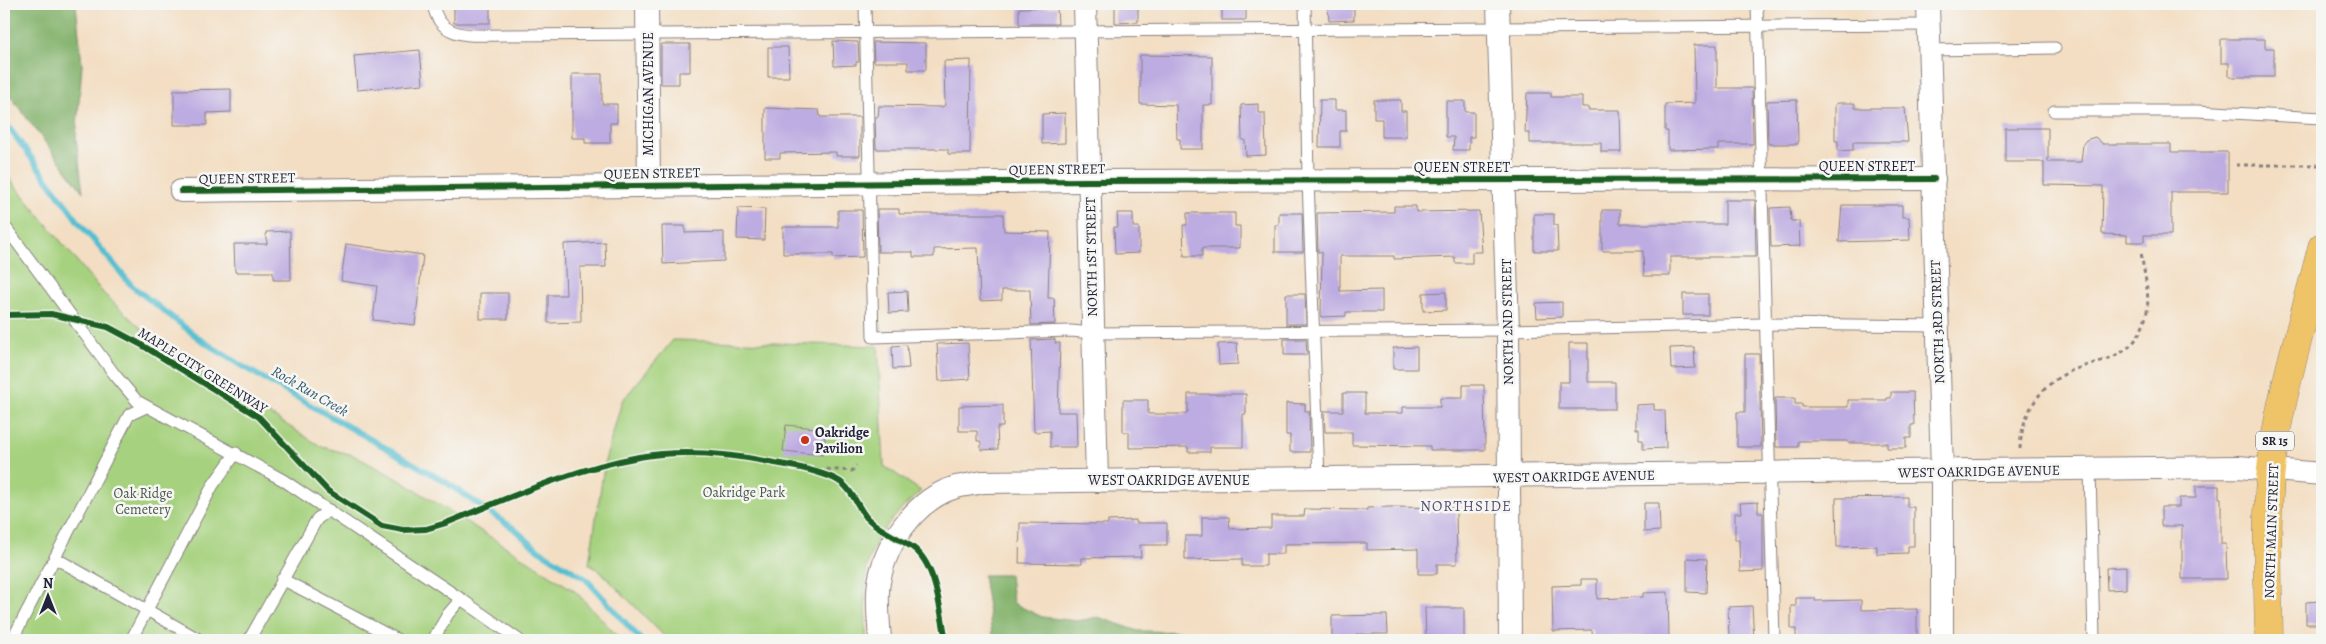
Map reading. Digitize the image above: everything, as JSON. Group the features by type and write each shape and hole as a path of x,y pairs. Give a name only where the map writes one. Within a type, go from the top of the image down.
{"main road":[{"name":"NORTH MAIN STREET","path":"2269,640 2268,569 2272,471 2282,404 2322,247"}],"street":[{"name":"MICHIGAN AVENUE","path":"647,4 649,185"},
{"name":"NORTH 1ST STREET","path":"1085,4 1097,481"},
{"name":"NORTH 2ND STREET","path":"1498,4 1508,330 1510,640"},
{"name":"NORTH 3RD STREET","path":"1928,14 1942,471 1942,640"},
{"name":"QUEEN STREET","path":"181,191 1089,181 1934,179"},
{"name":"WEST OAKRIDGE AVENUE","path":"880,640 879,584 885,559 896,538 915,513 933,498 955,488 983,482 1319,480 1770,472 2238,467 2322,474"}],"lane":[{"path":"433,4 438,20 446,29 461,34 1758,26 1928,14"},
{"path":"865,4 873,337 1071,331 1093,333 1508,330 1764,324 1938,326"},
{"path":"1305,4 1308,180 1319,480"},
{"path":"1757,4 1764,324 1774,640"},
{"path":"1929,50 2055,48"},
{"path":"2054,111 2187,111 2322,118"},
{"path":"4,225 127,392 146,407 236,454 329,510 519,640"},
{"path":"12,640 129,415 127,392"},
{"path":"129,415 146,407"},
{"path":"131,640 213,485 236,454"},
{"path":"2090,470 2094,640"},
{"path":"249,640 317,519 329,510"},
{"path":"55,558 200,640"},
{"path":"282,579 398,640"},
{"path":"433,640 448,614 461,599"}],"path":[{"path":"2236,165 2319,165"},
{"path":"2020,450 2025,418 2033,403 2045,390 2058,378 2116,356 2129,345 2140,331 2146,312 2148,296 2141,251"},
{"path":"816,473 827,477 826,469 852,471 856,465"}],"green space":[{"path":"4,4 76,4 82,65 76,138 83,192 4,88"},
{"name":"Oak Ridge Cemetery","path":"4,172 104,294 142,329 180,358 322,447 353,455 398,479 527,560 576,592 621,640 4,640"},
{"name":"Oakridge Park","path":"673,340 878,346 884,466 921,491 894,518 878,538 872,550 865,582 866,640 668,640 602,573 589,564 605,461 622,401"},
{"path":"983,575 1010,575 1013,603 1042,617 1078,621 1098,617 1138,631 1198,632 1211,640 993,640"}],"building":[{"path":"454,4 490,4 490,23 454,23"},
{"path":"1115,4 1138,4 1138,22 1115,23"},
{"path":"1222,4 1246,4 1246,20 1222,20"},
{"path":"1328,4 1354,4 1354,20 1329,21"},
{"path":"1057,7 1058,24 1019,24 1019,8"},
{"path":"2221,39 2265,39 2265,48 2274,48 2274,77 2229,77 2229,63 2221,63"},
{"path":"833,41 858,42 859,62 856,62 856,65 834,66"},
{"path":"873,42 926,43 926,70 908,70 908,62 874,62"},
{"path":"661,44 690,44 690,72 679,72 679,84 661,84"},
{"path":"1694,45 1717,45 1717,88 1752,88 1753,144 1718,144 1718,149 1668,150 1668,131 1665,131 1665,104 1695,103"},
{"path":"768,47 788,47 789,77 768,77"},
{"path":"420,50 423,84 357,90 354,56"},
{"path":"1140,55 1212,56 1212,105 1203,105 1203,149 1180,149 1180,139 1177,139 1176,105 1140,104"},
{"path":"971,60 970,154 948,154 948,149 876,149 875,117 878,117 879,106 942,107 945,105 944,61"},
{"path":"572,74 602,74 602,104 617,104 617,123 610,123 610,143 585,143 585,138 572,138"},
{"path":"231,89 231,112 207,113 207,125 174,125 174,90"},
{"path":"1527,93 1551,93 1551,97 1582,97 1582,107 1588,107 1588,110 1620,110 1621,152 1601,152 1601,143 1530,143 1530,133 1525,133"},
{"path":"1320,100 1335,100 1335,110 1346,110 1346,131 1340,131 1340,147 1319,147"},
{"path":"1374,100 1401,100 1401,111 1406,111 1406,137 1382,137 1382,119 1374,119"},
{"path":"1797,100 1798,144 1768,144 1767,101"},
{"path":"1446,101 1465,101 1465,112 1474,112 1474,137 1469,137 1469,150 1453,150 1454,137 1446,137"},
{"path":"1838,103 1852,103 1855,104 1855,108 1905,108 1908,142 1853,142 1853,150 1838,151 1838,141 1835,141 1835,105"},
{"path":"1258,104 1258,113 1265,113 1266,155 1246,156 1245,140 1242,140 1241,105"},
{"path":"765,108 819,110 820,117 860,117 860,156 836,156 836,152 780,153 780,158 765,158"},
{"path":"1065,113 1065,143 1042,144 1042,114"},
{"path":"2005,128 2048,128 2048,162 2081,162 2083,144 2086,140 2095,137 2103,144 2171,144 2171,152 2228,152 2228,192 2171,192 2171,235 2144,235 2144,242 2127,242 2127,235 2102,234 2103,186 2044,185 2044,162 2005,162"},
{"path":"1725,200 1755,200 1756,257 1670,257 1670,276 1644,276 1643,251 1602,251 1602,210 1620,210 1620,224 1725,224"},
{"path":"1842,205 1902,205 1902,217 1909,217 1910,240 1839,242"},
{"path":"1394,206 1416,206 1416,212 1479,211 1482,252 1472,252 1472,263 1455,263 1455,257 1394,259 1394,256 1340,256 1340,291 1382,290 1382,312 1346,312 1346,316 1321,317 1322,252 1318,252 1317,213 1394,212"},
{"path":"1790,207 1791,221 1799,221 1800,246 1771,247 1770,208"},
{"path":"738,208 765,209 764,240 737,239"},
{"path":"877,209 899,209 899,214 1003,214 1004,231 1050,232 1048,298 1054,298 1055,324 1031,325 1030,290 1002,290 1002,300 980,301 978,248 934,249 934,257 913,257 913,252 878,252"},
{"path":"838,210 862,210 863,257 833,258 833,254 783,254 783,227 838,227"},
{"path":"1117,213 1133,213 1133,227 1139,227 1139,253 1115,254 1114,227 1118,227"},
{"path":"1187,213 1235,213 1235,226 1240,226 1240,248 1202,248 1202,256 1184,256 1183,225 1187,225"},
{"path":"1279,213 1302,213 1303,252 1275,252 1275,225 1279,225"},
{"path":"1534,214 1554,214 1554,225 1557,225 1558,251 1534,251"},
{"path":"662,226 685,226 685,233 724,232 724,261 663,264"},
{"path":"290,231 291,280 273,280 273,272 235,272 234,244 267,244 266,232"},
{"path":"605,242 606,267 580,267 581,322 548,323 548,295 566,295 564,244"},
{"path":"346,244 423,255 415,325 373,320 377,286 341,281"},
{"path":"907,291 908,312 889,313 888,292"},
{"path":"1446,292 1446,310 1423,311 1423,293"},
{"path":"480,293 508,293 508,319 480,319"},
{"path":"1286,294 1305,294 1306,324 1286,324"},
{"path":"1683,294 1708,294 1708,315 1683,315"},
{"path":"1562,302 1562,317 1537,318 1536,303"},
{"path":"1055,339 1055,343 1060,343 1058,412 1076,412 1077,447 1050,447 1050,431 1034,432 1031,340"},
{"path":"1284,339 1306,339 1307,355 1284,355"},
{"path":"968,343 970,379 939,381 937,344"},
{"path":"1237,343 1238,364 1219,365 1218,344"},
{"path":"1569,343 1588,343 1588,382 1615,382 1615,409 1559,409 1559,382 1569,382"},
{"path":"907,345 909,368 893,369 892,346"},
{"path":"1417,347 1417,369 1393,369 1393,348"},
{"path":"1694,347 1695,368 1671,369 1670,348"},
{"path":"1745,354 1759,354 1761,447 1737,447 1737,412 1745,412"},
{"path":"1463,385 1484,385 1485,450 1430,450 1430,446 1352,445 1352,432 1325,432 1324,411 1343,411 1343,393 1365,393 1365,413 1403,413 1403,407 1440,407 1440,398 1463,398"},
{"path":"1891,392 1913,392 1914,425 1911,425 1911,438 1906,438 1906,448 1887,448 1887,443 1848,443 1848,441 1798,441 1798,447 1776,447 1775,398 1795,398 1795,404 1802,404 1802,407 1848,407 1848,400 1887,400 1887,398 1891,398"},
{"path":"1188,394 1246,394 1246,414 1243,414 1243,447 1210,447 1210,452 1188,452 1188,447 1129,448 1129,432 1123,432 1123,400 1148,400 1148,414 1184,414 1188,412"},
{"path":"1286,403 1305,404 1305,411 1309,411 1310,452 1290,452 1290,435 1286,435"},
{"path":"1654,404 1654,410 1665,410 1666,448 1643,449 1643,440 1639,440 1639,429 1636,429 1636,405"},
{"path":"1003,405 1003,427 997,427 998,449 981,450 981,441 977,441 977,431 959,431 959,406"},
{"name":"Oakridge Pavilion","path":"786,425 826,429 823,455 783,451"},
{"path":"2196,486 2219,486 2219,498 2221,498 2221,544 2226,544 2227,579 2182,579 2182,526 2161,526 2161,507 2179,507 2179,498 2196,498"},
{"path":"1907,497 1907,507 1914,507 1914,546 1908,546 1908,553 1877,554 1877,546 1837,547 1836,498"},
{"path":"1758,502 1758,513 1763,513 1763,571 1740,572 1739,540 1735,540 1735,513 1741,513 1740,503"},
{"path":"1644,503 1659,503 1660,531 1644,532"},
{"path":"1367,508 1456,508 1457,564 1437,564 1437,574 1418,574 1418,549 1367,550 1367,543 1284,544 1284,554 1266,554 1266,566 1242,566 1242,559 1185,560 1185,536 1202,536 1202,517 1229,517 1230,529 1271,528 1271,516 1304,516 1305,509 1367,510"},
{"path":"1136,520 1136,523 1167,523 1167,545 1140,545 1141,557 1082,558 1082,564 1019,563 1020,523 1108,524 1108,521"},
{"path":"1687,558 1707,559 1706,593 1687,592"},
{"path":"2126,567 2126,589 2107,590 2106,568"},
{"path":"1581,579 1597,579 1597,599 1643,597 1643,593 1668,592 1669,640 1648,640 1648,636 1593,640 1592,630 1553,631 1552,586 1581,585"},
{"path":"1796,598 1815,598 1815,601 1861,600 1861,610 1917,609 1917,640 1796,640 1796,629 1791,629 1791,606 1796,606"},
{"path":"2322,601 2322,624 2306,624 2306,602"},
{"path":"1752,606 1754,640 1729,640 1728,607"},
{"path":"1425,608 1464,608 1464,639 1426,640"},
{"path":"1387,615 1388,634 1356,634 1356,640 1332,640 1332,616"}],"waterway":[{"name":"Rock Run Creek","path":"4,121 81,225 132,286 201,340 240,365 444,481 513,528 537,549 586,579 641,640"}],"cycle path":[{"path":"181,191 1089,181 1934,179"},
{"name":"MAPLE CITY GREENWAY","path":"4,315 51,314 108,327 140,344 259,417 328,491 382,526 403,530 426,529 565,477 614,462 639,457 673,453 724,455 783,464 821,473 843,484 867,518 912,547 920,555 927,565 936,589 946,640"}],"place":[{"name":"Oakridge Pavilion","path":"805,440"}],"district":[{"name":"NORTHSIDE","path":"1466,506"}]}
